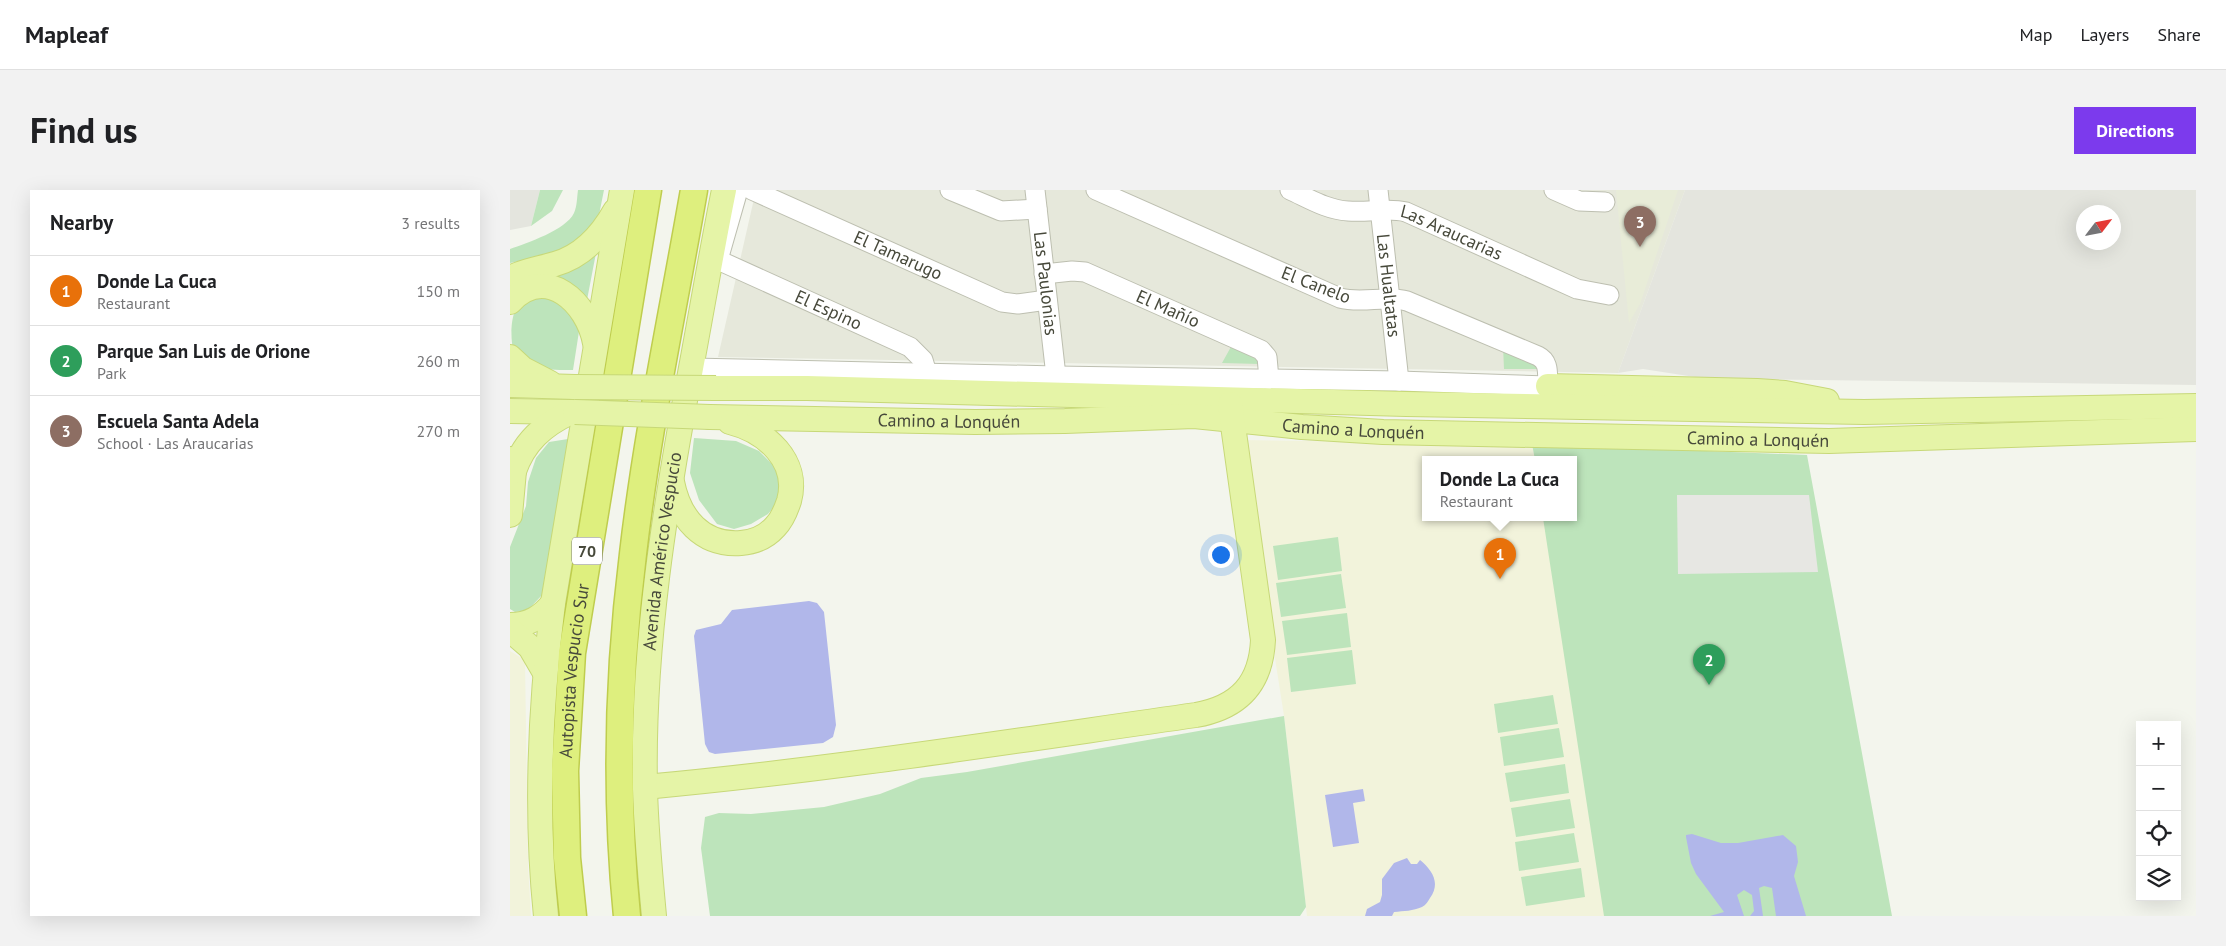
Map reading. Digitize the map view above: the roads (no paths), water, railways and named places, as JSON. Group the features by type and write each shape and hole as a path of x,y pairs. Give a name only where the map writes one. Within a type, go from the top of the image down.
{"highway":[{"name":"Autopista Vespucio Sur","path":"572,916 567,858 565,781 568,695 572,652 648,190"},
{"path":"627,916 622,850 620,757 627,605 645,468 694,190"}],"main road":[{"name":"Avenida Américo Vespucio","path":"654,916 645,787 652,625 672,478 724,190"},
{"path":"510,278 530,270 565,261 583,251 602,231 620,196"},
{"path":"546,916 540,769 544,671 553,603 620,196"},
{"path":"703,299 718,260"},
{"path":"510,302 518,294 534,288 548,287 562,291 576,302 586,317 595,346"},
{"path":"510,357 523,369 567,387"},
{"name":"Camino a Lonquén","path":"510,385 807,388 1230,409 1864,412 2196,406"},
{"path":"1548,386 1766,392 1819,399 1864,412"},
{"path":"645,787 724,780 1196,715 1227,705 1243,693 1255,679 1262,661 1263,640 1230,409"},
{"name":"Camino a Lonquén","path":"510,411 711,417 1065,422 1194,416 1230,409 1302,427 1375,432 1829,441 2196,429"},
{"path":"510,515 512,465 534,436 543,428 573,412"},
{"path":"672,478 678,503 688,521 699,532 713,540 735,544 754,541 769,533 782,518 787,508 791,486 788,466 783,457 772,444 758,434 737,424 711,417"},
{"path":"510,625 535,620 553,603"},
{"path":"510,630 530,647 544,671"}],"street":[{"path":"718,260 738,190"},
{"name":"El Tamarugo","path":"752,190 1002,302 1018,304 1047,300"},
{"path":"950,190 1001,211 1037,209"},
{"name":"Las Paulonias","path":"1035,190 1056,376"},
{"name":"El Canelo","path":"1096,190 1340,298 1359,302 1390,299 1410,302 1541,358 1547,367 1548,386"},
{"name":"Las Araucarias","path":"1290,190 1340,210 1390,209 1406,212 1577,289 1609,294"},
{"name":"Las Hualtatas","path":"1378,190 1399,381"},
{"path":"1554,190 1605,202"},
{"name":"El Espino","path":"718,260 910,347 923,360 927,373"},
{"name":"El Mañío","path":"1044,274 1072,271 1084,272 1260,350 1268,361 1269,379"},
{"path":"691,368 1399,381 1548,386"}],"water":[{"path":"809,601 817,603 824,612 836,725 833,737 823,743 715,754 709,752 705,744 694,636 696,630 721,624 732,610"},
{"path":"1363,789 1365,801 1353,803 1359,843 1333,847 1325,795"},
{"path":"1692,834 1721,843 1738,843 1783,835 1796,846 1798,862 1794,876 1806,916 1776,916 1772,888 1764,886 1759,888 1763,916 1750,916 1754,911 1752,895 1744,890 1737,895 1744,916 1710,916 1724,912 1696,874 1691,863 1686,835"},
{"path":"1407,858 1411,864 1417,864 1420,860 1434,877 1435,887 1427,903 1422,907 1408,911 1394,912 1392,916 1365,916 1367,909 1380,902 1382,879 1394,863"}],"place":[{"name":"Escuela Santa Adela","path":"1640,247"},
{"name":"Donde La Cuca","path":"1500,579"},
{"name":"Parque San Luis de Orione","path":"1709,685"}]}
